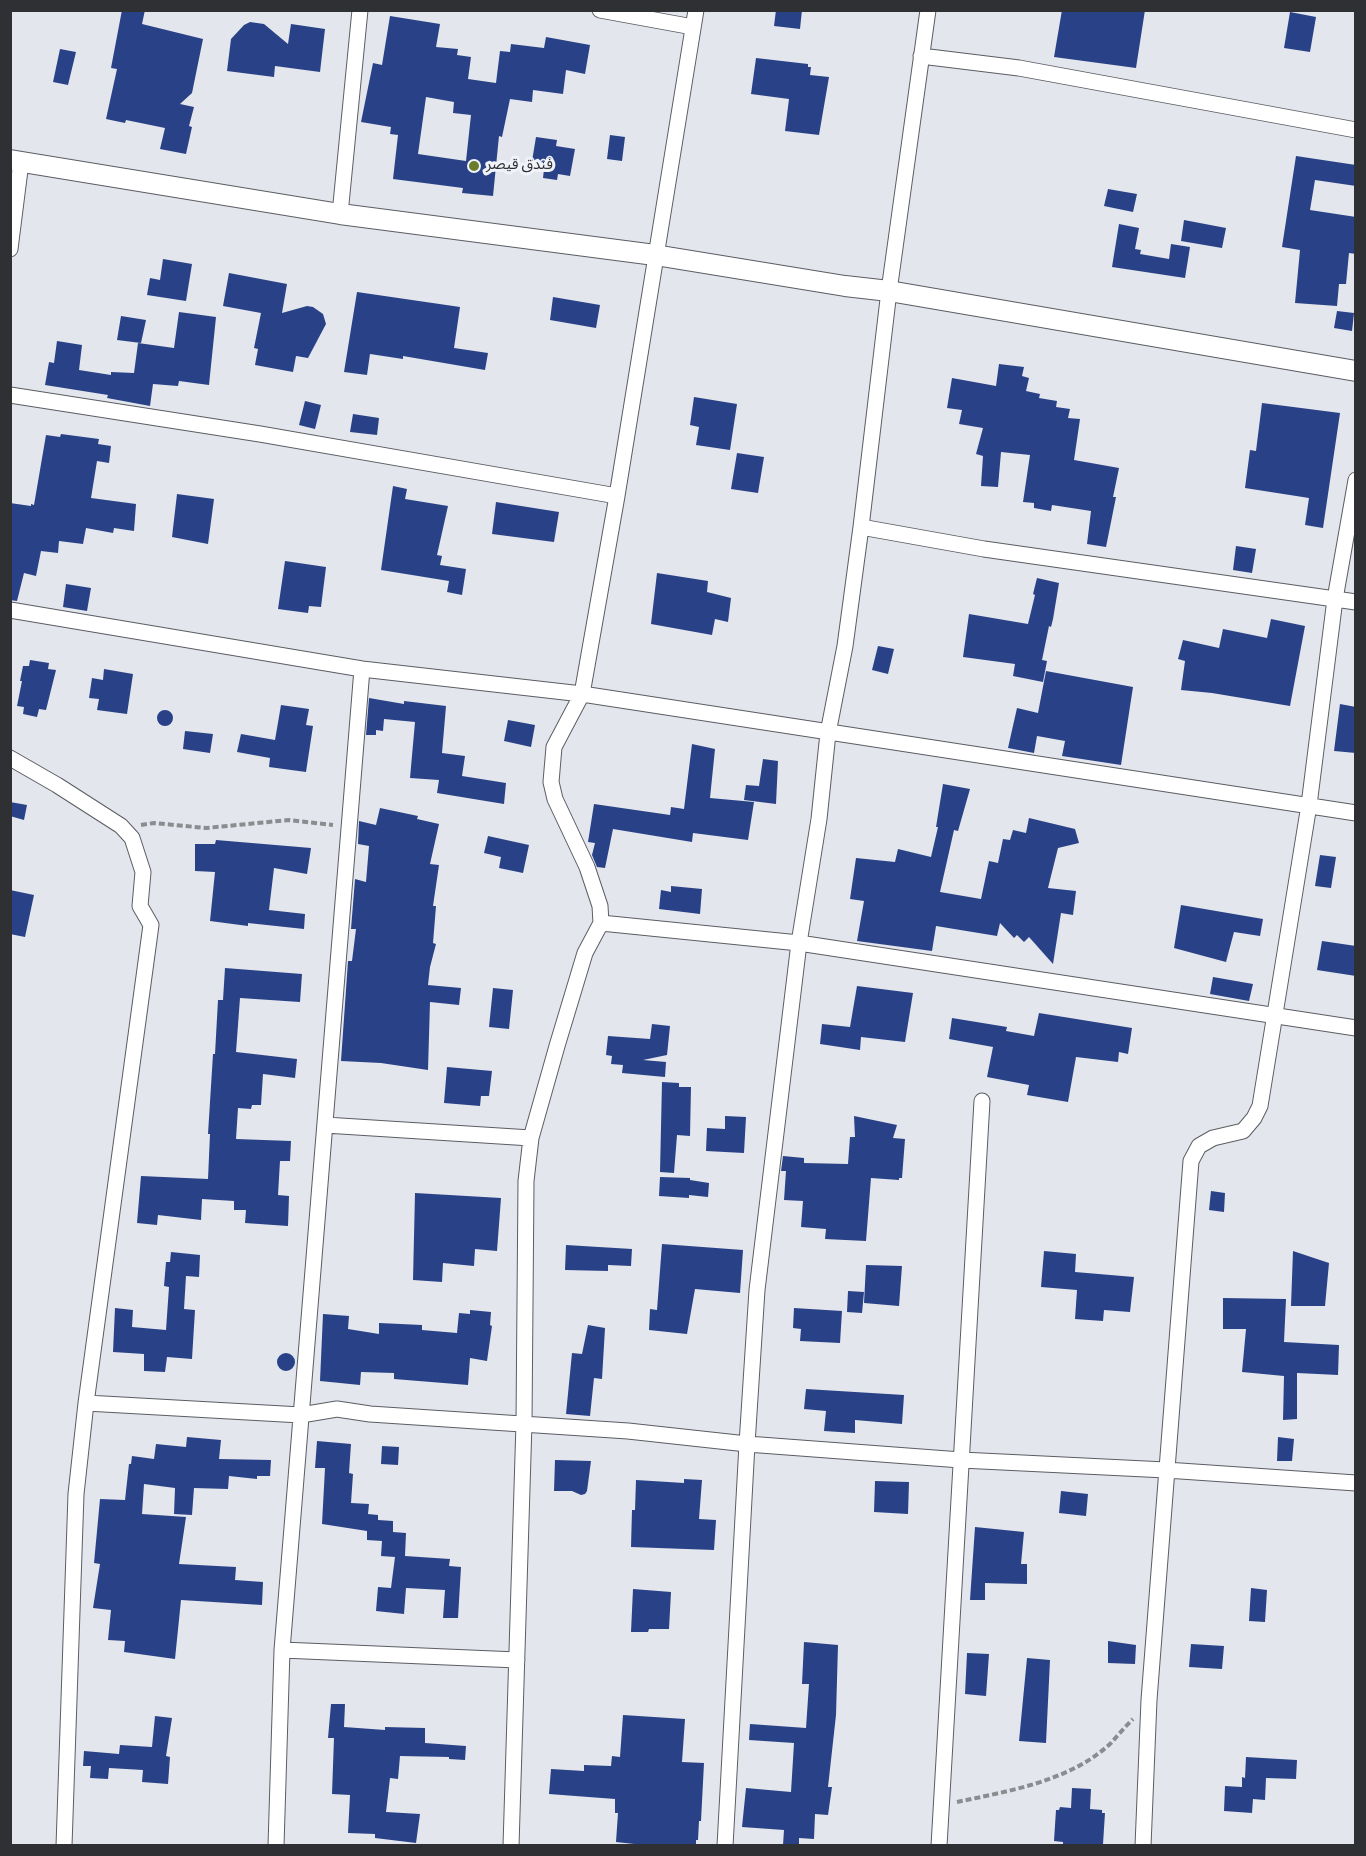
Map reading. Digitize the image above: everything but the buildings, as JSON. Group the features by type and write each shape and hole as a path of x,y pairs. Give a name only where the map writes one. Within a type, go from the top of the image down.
{"street":[{"path":"340,214 360,10"},
{"path":"600,10 693,27"},
{"path":"511,1845 524,1424 526,1182 531,1138 585,953 601,923 600,906 587,867 555,799 550,782 554,747 582,694 617,496 696,10"},
{"path":"725,1845 757,1290 799,943 819,819 828,733 845,646 889,291 928,10"},
{"path":"921,56 1019,68 1356,130"},
{"path":"10,249 16,161 340,214 655,255 844,286 889,291 1356,371"},
{"path":"10,396 260,434 617,496"},
{"path":"1143,1845 1149,1700 1191,1161 1199,1146 1213,1138 1243,1131 1260,1106 1309,805 1335,599 1356,480"},
{"path":"861,527 984,549 1356,602"},
{"path":"10,610 362,669 582,694 1356,813"},
{"path":"276,1845 282,1650 362,669"},
{"path":"10,758 121,826 132,838 139,858 143,882 140,906 151,925 86,1403 76,1494 64,1845"},
{"path":"601,923 799,943 1356,1028"},
{"path":"939,1845 982,1101"},
{"path":"325,1125 531,1138"},
{"path":"86,1403 301,1415 337,1409 370,1414 628,1431 747,1444 961,1460 1166,1470 1356,1483"},
{"path":"282,1650 517,1660"}],"path":[{"path":"121,826 154,823 206,828 289,820 349,826"},
{"path":"941,1806 1029,1787 1074,1768 1109,1744 1149,1700"}],"place":[{"name":"فندق قيصر","path":"474,166"}]}
